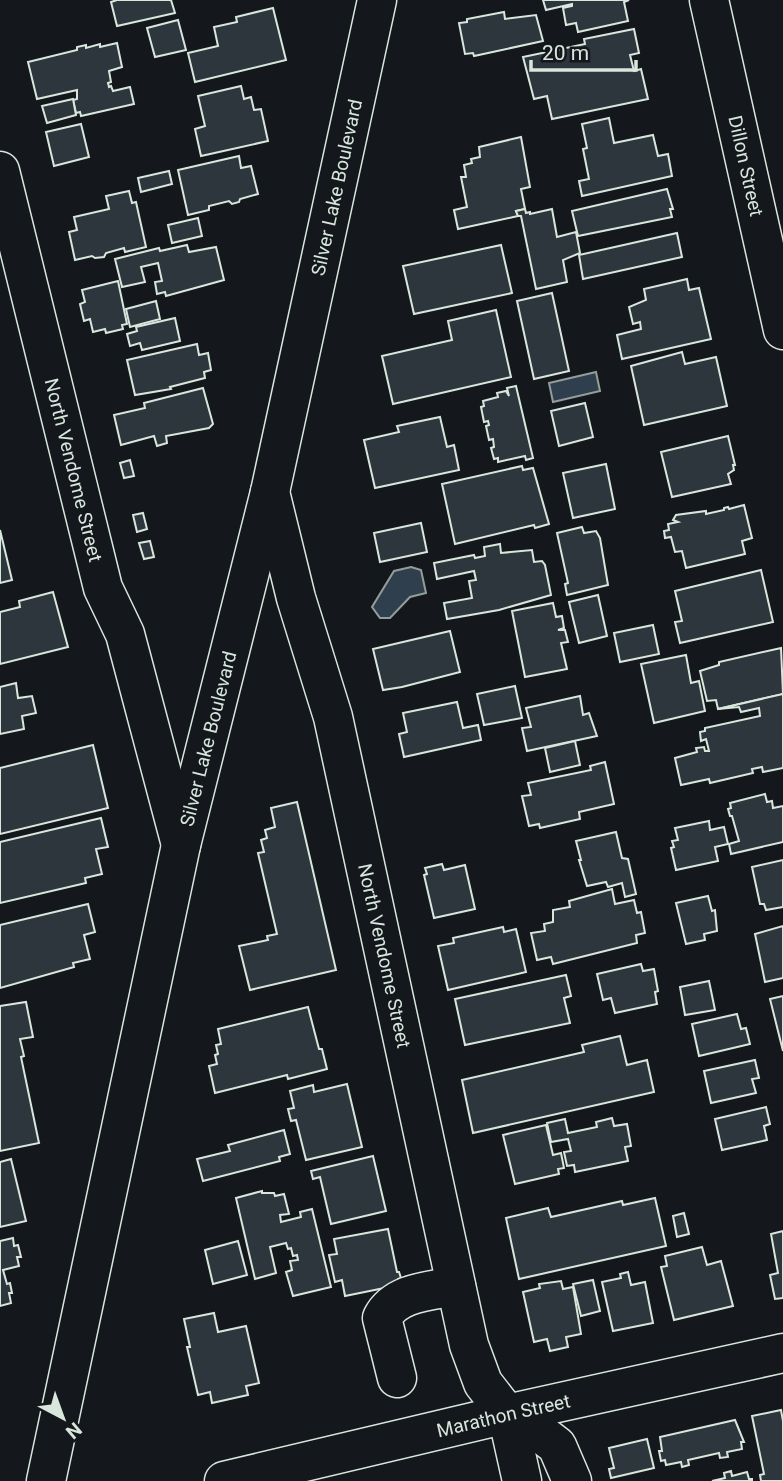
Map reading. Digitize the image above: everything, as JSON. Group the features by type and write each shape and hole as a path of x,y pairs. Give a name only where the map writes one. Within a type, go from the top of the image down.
{"street":[{"name":"Silver Lake Boulevard","path":"46,1481 181,845 270,492 377,0"},
{"name":"Dillon Street","path":"709,0 783,330"},
{"name":"North Vendome Street","path":"0,172 103,588 125,634 181,845"},
{"name":"North Vendome Street","path":"270,492 296,598 333,718 469,1345 483,1383 507,1414 535,1429 557,1446 572,1481"},
{"path":"397,1378 382,1318 387,1308 405,1297 456,1286"},
{"name":"Marathon Street","path":"224,1481 507,1414 783,1353"},
{"name":"North Vendome Street","path":"507,1414 522,1481"}],"water":[{"path":"596,372 600,391 553,402 549,383"},
{"path":"411,567 421,570 426,593 410,597 390,618 380,618 372,607 394,571"}],"building":[{"path":"171,0 175,13 117,26 111,2"},
{"path":"543,0 629,0 624,2 628,21 578,32 576,23 566,25 563,8 572,4 546,10"},
{"path":"273,8 286,60 195,82 188,53 218,46 214,27 237,22 236,17"},
{"path":"504,12 505,19 536,15 543,41 474,56 473,53 465,54 459,23"},
{"path":"178,20 186,50 155,57 147,28"},
{"path":"634,29 639,53 630,55 634,71 641,69 648,99 552,119 547,96 534,99 523,57 585,44 584,39"},
{"path":"117,43 122,67 109,71 109,87 111,86 113,91 130,87 134,104 81,116 80,112 76,113 73,100 77,99 77,90 37,99 28,62 77,50 77,47 86,45 86,48"},
{"path":"241,86 244,99 251,97 254,110 261,109 268,141 201,156 195,129 205,126 198,96"},
{"path":"73,99 76,115 47,123 42,106"},
{"path":"609,118 614,143 653,135 658,156 668,154 672,176 582,196 579,181 589,179 583,149 587,148 582,124"},
{"path":"81,124 89,157 54,166 46,132"},
{"path":"521,137 530,187 521,189 525,209 516,211 518,216 458,229 454,210 467,207 461,177 466,177 464,165 472,163 471,159 480,157 479,147"},
{"path":"239,156 241,168 251,166 258,194 232,204 229,201 209,206 209,210 188,215 178,170"},
{"path":"169,171 172,184 141,192 138,178"},
{"path":"667,189 673,209 670,209 672,217 578,236 572,211"},
{"path":"129,191 132,203 136,202 146,247 125,252 124,248 106,253 104,257 92,256 75,260 69,232 77,230 74,217 109,209 106,196"},
{"path":"525,209 526,213 530,214 552,209 557,237 576,232 580,253 563,260 567,282 536,289 521,216 518,216 516,211"},
{"path":"198,218 202,236 172,243 168,225"},
{"path":"677,233 682,257 583,279 579,255"},
{"path":"187,245 189,252 216,247 224,280 166,296 165,292 157,294 155,282 162,281 158,263 141,267 145,282 122,287 115,259 159,248 160,251"},
{"path":"501,245 512,293 414,314 403,266"},
{"path":"687,279 689,290 699,288 711,339 622,359 617,335 641,329 640,322 633,324 629,307 646,300 644,289"},
{"path":"118,281 127,324 122,325 123,329 106,333 105,329 93,332 90,319 84,321 80,304 85,302 82,290"},
{"path":"552,293 569,371 534,379 517,301"},
{"path":"156,301 160,319 130,327 126,309"},
{"path":"496,310 511,377 393,404 382,356 452,340 448,321"},
{"path":"175,318 180,341 142,350 140,343 130,346 127,334 137,331 136,327"},
{"path":"197,344 199,355 208,353 211,370 204,372 205,378 170,387 171,389 135,395 127,360"},
{"path":"682,352 685,364 716,357 727,406 644,425 631,366"},
{"path":"516,386 533,458 526,460 525,456 498,462 498,458 494,459 491,448 494,447 493,439 489,440 486,426 489,425 488,421 484,422 481,407 484,406 483,401 498,397 497,393 506,391 509,396 507,388"},
{"path":"203,388 213,424 209,428 166,436 167,443 157,446 154,436 121,445 114,415 145,408 144,403"},
{"path":"585,403 593,437 559,446 551,411"},
{"path":"440,417 447,447 454,445 459,470 375,488 364,440 399,432 397,426"},
{"path":"728,436 735,465 734,470 728,474 731,484 672,497 661,452"},
{"path":"130,460 134,476 124,478 120,463"},
{"path":"606,464 615,509 573,518 563,473"},
{"path":"522,466 523,470 533,468 549,524 535,528 534,525 455,544 442,484"},
{"path":"744,505 752,538 742,541 745,554 686,568 682,551 675,552 671,537 665,538 664,531 669,530 668,524 678,522 673,520 676,515 706,511 706,514"},
{"path":"143,513 147,529 137,532 133,515"},
{"path":"421,523 427,552 380,562 374,533"},
{"path":"582,527 584,533 596,531 600,538 608,585 567,595 565,584 568,583 557,533"},
{"path":"0,530 12,580 0,583"},
{"path":"150,541 154,557 144,559 139,543"},
{"path":"500,544 501,553 532,550 534,562 542,561 545,565 551,595 499,610 447,619 444,603 472,598 469,581 476,580 474,571 437,579 434,563 474,555 475,558 485,556 484,547"},
{"path":"761,570 773,622 680,643 675,622 682,621 675,591"},
{"path":"53,592 68,647 0,664 0,612 20,607 19,601"},
{"path":"598,595 607,636 579,643 569,602"},
{"path":"553,603 556,617 562,616 564,628 558,630 565,630 568,642 561,643 567,669 525,677 512,611"},
{"path":"653,625 659,654 620,662 614,633"},
{"path":"450,631 460,672 383,690 373,649"},
{"path":"781,648 783,694 718,709 716,700 707,701 700,671 719,665 719,662"},
{"path":"686,655 691,683 699,681 705,711 654,723 641,664"},
{"path":"16,683 18,698 32,696 36,713 22,716 24,729 0,734 0,687"},
{"path":"515,686 522,718 484,725 477,694"},
{"path":"783,694 783,768 763,772 762,767 752,769 753,773 710,783 709,779 681,785 675,758 697,752 696,748 704,747 705,751 709,751 706,739 701,741 700,732 705,731 705,728 760,716 759,708 741,712 739,707 718,709"},
{"path":"580,696 583,715 589,713 597,736 527,751 522,728 531,727 526,708"},
{"path":"457,702 463,728 478,725 481,740 404,757 399,734 407,732 403,713"},
{"path":"575,741 580,765 550,772 545,748"},
{"path":"93,745 108,808 0,834 0,768"},
{"path":"605,762 614,804 579,812 580,819 540,828 539,824 529,826 522,796 531,795 528,783 591,770 590,766"},
{"path":"765,794 767,802 772,801 773,808 783,806 783,842 731,854 729,844 739,841 728,809 731,808 730,803"},
{"path":"297,802 336,970 250,990 239,946 268,940 267,936 277,934 258,853 264,852 261,840 267,838 265,830 275,827 271,808"},
{"path":"101,818 108,847 96,849 102,874 85,878 86,883 0,903 0,842"},
{"path":"709,821 710,830 724,827 728,844 715,847 718,861 676,870 671,848 674,847 672,841 678,840 675,828"},
{"path":"616,832 622,858 628,859 636,894 625,897 622,883 608,887 606,882 587,886 576,841"},
{"path":"783,860 783,907 766,910 764,904 760,904 752,867"},
{"path":"442,864 444,870 465,865 475,909 434,918 424,875 427,874 425,868"},
{"path":"612,889 615,904 634,900 637,913 641,912 645,933 636,935 637,943 553,964 551,957 537,960 531,933 545,931 544,924 553,922 553,910 570,907 569,901"},
{"path":"708,896 712,911 715,910 717,931 704,934 705,940 686,944 676,903"},
{"path":"88,904 95,932 84,935 90,959 73,963 74,967 0,988 0,925"},
{"path":"783,926 783,978 765,982 755,934"},
{"path":"503,927 504,932 516,929 526,972 448,990 438,946 454,943 453,938"},
{"path":"641,964 643,971 654,969 658,991 655,992 657,1004 615,1013 611,998 603,1000 597,974"},
{"path":"566,975 571,996 564,998 570,1023 465,1045 455,999"},
{"path":"709,981 715,1010 685,1015 680,987"},
{"path":"783,996 783,1051 770,999"},
{"path":"26,1002 33,1037 20,1039 24,1056 21,1057 39,1143 0,1151 0,1006"},
{"path":"308,1007 327,1069 288,1079 287,1075 215,1093 209,1066 217,1064 216,1045 221,1044 218,1029"},
{"path":"737,1014 741,1029 746,1028 750,1044 699,1056 692,1024"},
{"path":"620,1036 627,1065 647,1060 654,1092 473,1133 462,1080 584,1052 582,1045"},
{"path":"755,1060 759,1078 752,1079 756,1093 711,1103 704,1071"},
{"path":"347,1084 362,1147 306,1160 296,1120 291,1121 288,1109 294,1108 290,1091 313,1085 314,1092"},
{"path":"766,1107 770,1124 764,1126 767,1140 722,1150 715,1119"},
{"path":"612,1118 614,1126 627,1124 631,1146 625,1147 628,1161 575,1172 574,1165 567,1166 564,1152 571,1151 568,1139 551,1142 547,1123 565,1119 568,1133 597,1127 596,1122"},
{"path":"546,1125 553,1155 561,1153 564,1168 558,1169 559,1174 515,1184 503,1135"},
{"path":"284,1130 290,1154 279,1157 280,1161 203,1181 197,1159 230,1151 228,1145"},
{"path":"373,1156 386,1211 331,1224 320,1177 313,1179 311,1171"},
{"path":"11,1159 26,1221 0,1227 0,1162"},
{"path":"262,1191 274,1193 275,1196 284,1194 289,1214 280,1215 281,1222 301,1217 300,1212 312,1209 331,1287 293,1296 286,1272 292,1270 290,1261 298,1260 286,1243 270,1247 276,1273 255,1279 236,1198"},
{"path":"655,1198 666,1246 519,1279 506,1218 548,1208 551,1217 622,1201 623,1205"},
{"path":"684,1213 689,1234 677,1237 673,1216"},
{"path":"388,1229 397,1272 401,1278 398,1279 399,1285 345,1296 342,1280 335,1282 329,1255 337,1254 334,1239"},
{"path":"783,1231 783,1298 775,1299 770,1275 778,1273 771,1234"},
{"path":"13,1238 14,1246 18,1245 21,1257 17,1257 19,1266 3,1270 12,1293 9,1293 11,1303 0,1306 0,1241"},
{"path":"238,1241 247,1275 213,1284 205,1250"},
{"path":"702,1247 707,1265 721,1261 733,1306 674,1320 661,1267 667,1266 665,1256"},
{"path":"628,1272 631,1285 645,1282 653,1323 613,1331 602,1282 621,1278 620,1274"},
{"path":"593,1280 600,1311 581,1316 573,1284"},
{"path":"561,1281 563,1289 573,1287 581,1334 566,1337 568,1347 550,1351 547,1339 534,1342 523,1292 540,1288 539,1284"},
{"path":"214,1313 218,1332 246,1326 259,1383 246,1386 248,1395 212,1403 210,1392 198,1395 187,1347 190,1347 184,1319"},
{"path":"781,1410 783,1481 761,1481 760,1475 764,1474 752,1416"},
{"path":"735,1420 744,1442 741,1442 742,1449 727,1452 728,1457 720,1458 719,1453 688,1460 689,1465 682,1467 681,1462 666,1465 665,1460 661,1461 660,1437"},
{"path":"647,1439 654,1468 611,1478 609,1469 614,1468 609,1448"},
{"path":"731,1471 732,1476 747,1472 752,1481 712,1481 725,1478 724,1473"}]}
